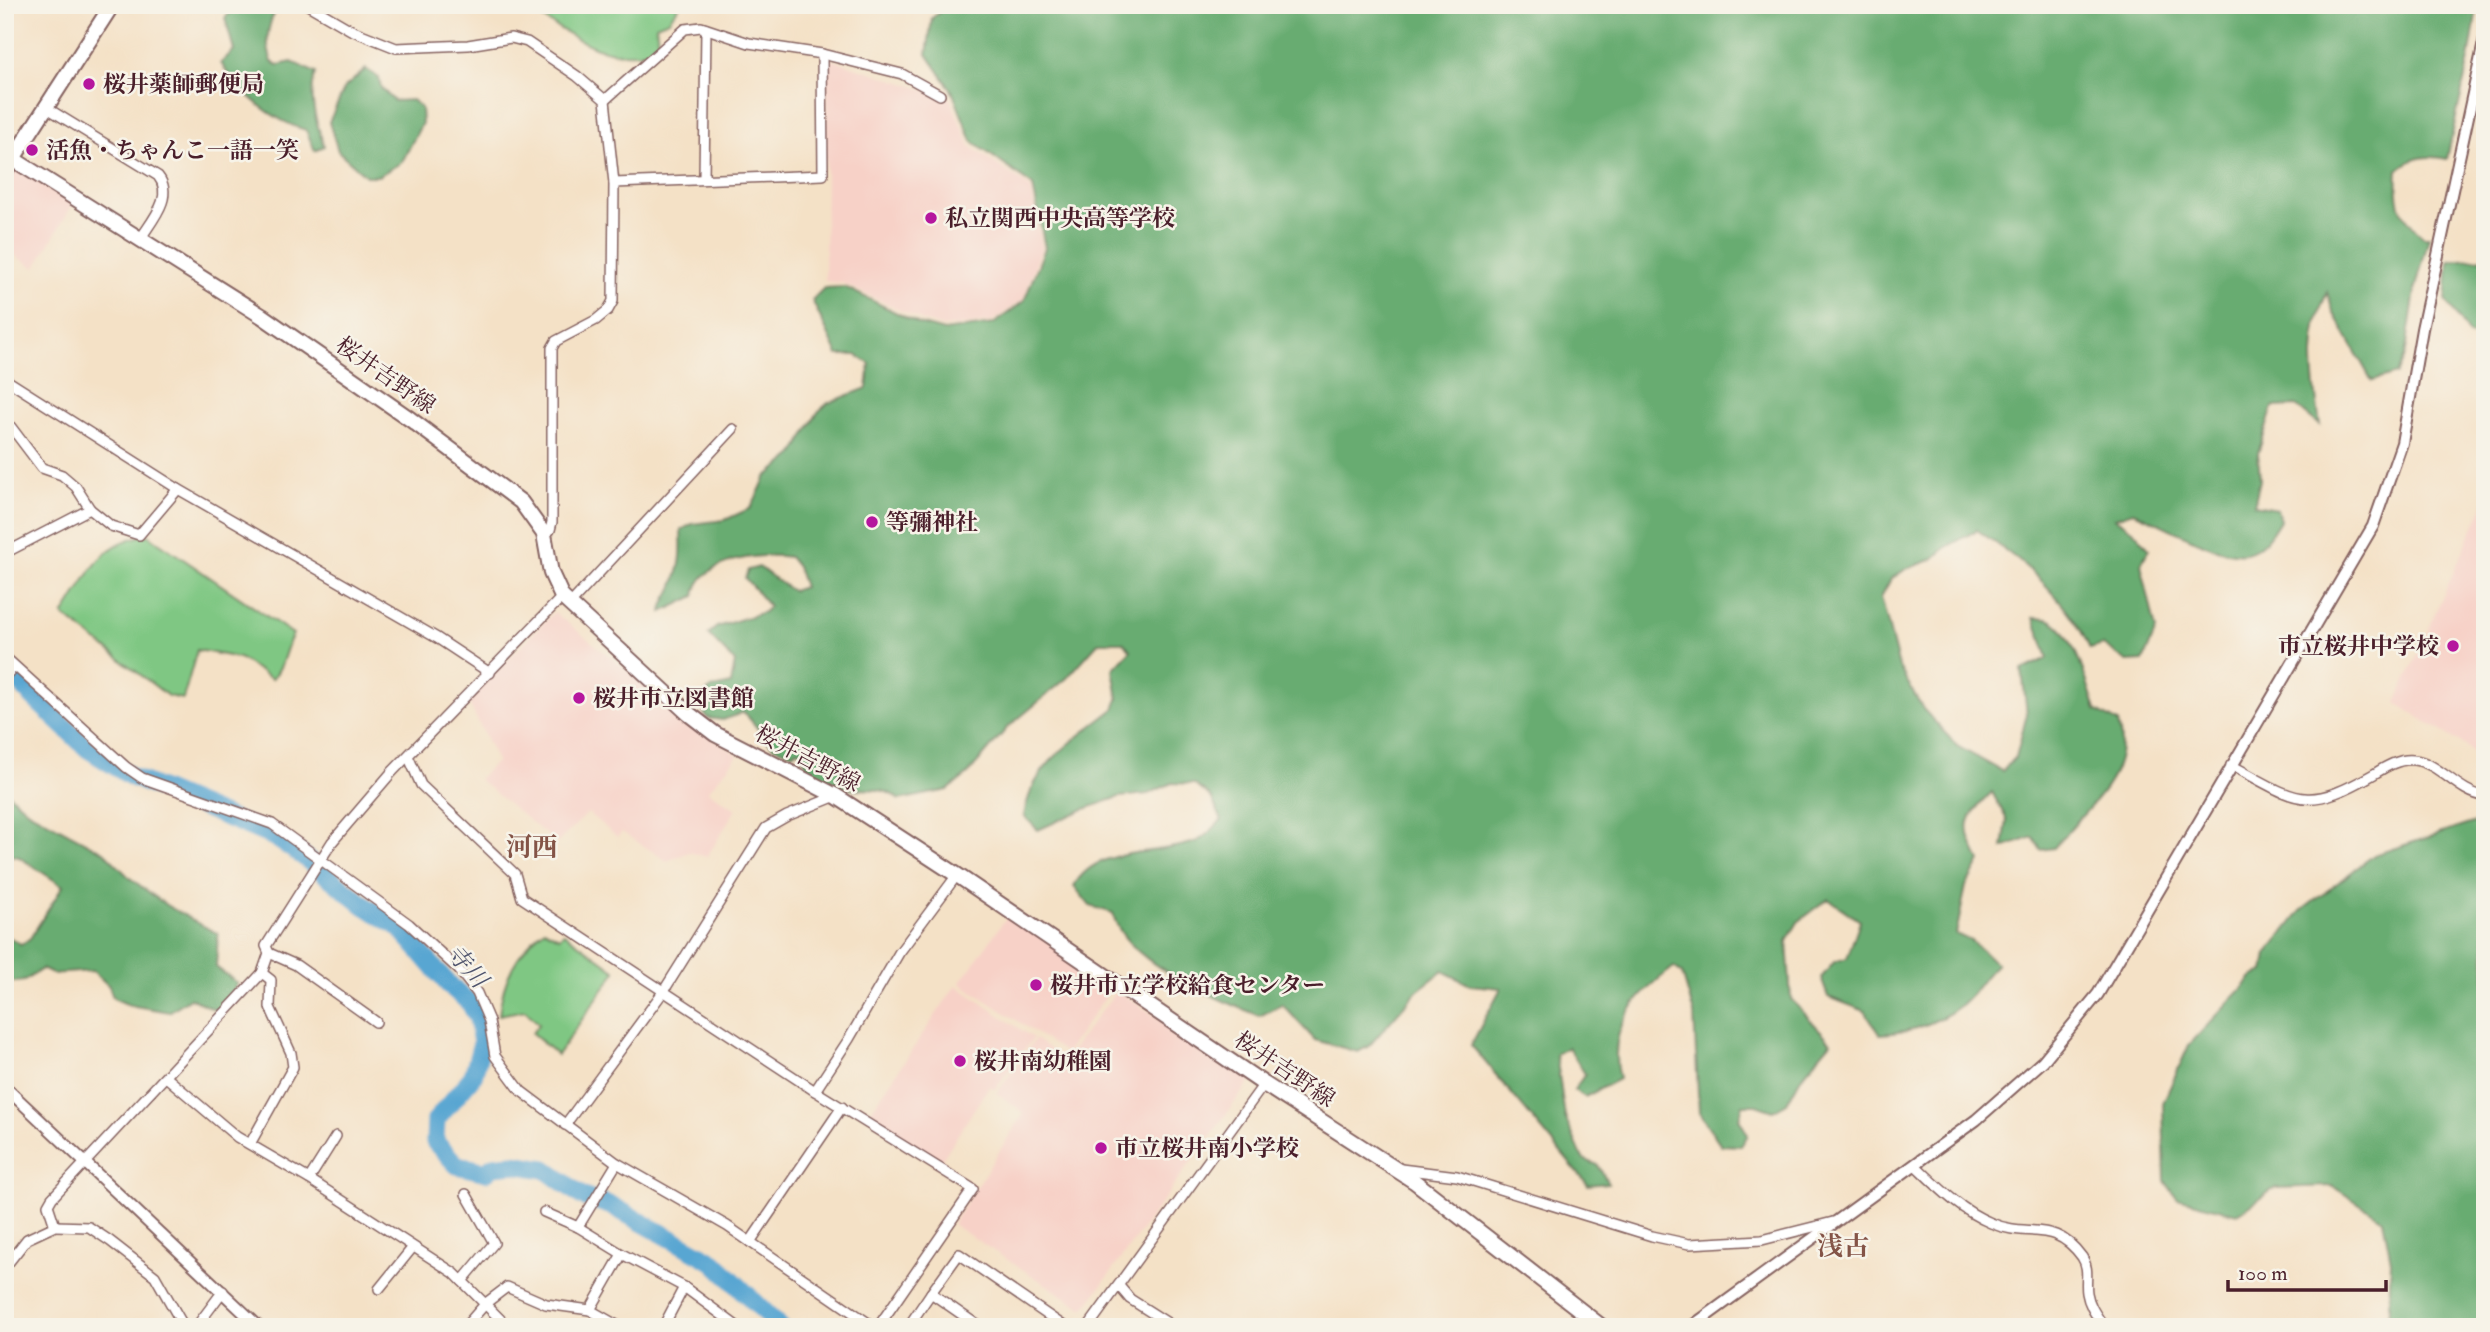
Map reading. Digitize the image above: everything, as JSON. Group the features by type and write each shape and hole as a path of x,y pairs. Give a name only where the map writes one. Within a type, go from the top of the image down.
{"main road":[{"path":"8,161 47,108 106,7"},
{"name":"桜井吉野線","path":"8,161 262,316 410,419 520,502 544,534 551,573 565,601 715,734 836,796 957,875 1456,1212 1602,1327"}],"street":[{"path":"308,5 351,30 396,48 468,45 511,38 527,42 577,76 605,100 614,183 613,301 608,310 596,320 563,337 552,348 552,522 550,530 544,534"},
{"path":"605,100 685,29 706,29 749,43 822,54 902,74 940,95"},
{"path":"704,178 706,29"},
{"path":"1691,1327 1976,1120 2043,1061 2098,994 2373,526 2402,443 2422,329 2485,38"},
{"path":"614,183 823,176 822,54"},
{"path":"47,108 158,176 164,183 165,198 139,241"},
{"path":"5,379 178,489 437,638 490,673"},
{"path":"5,425 11,427 42,468 62,475 76,487 90,509 111,526 139,535 178,489"},
{"path":"55,1226 48,1205 52,1198 262,973 269,953 266,946 318,860 408,756 733,429"},
{"path":"5,552 90,509"},
{"path":"5,657 142,778 272,824 318,860 409,923 459,970 477,993 489,1021 495,1056 521,1091 617,1163 750,1242 876,1327 973,1189 815,1091 522,898 515,874 421,785 408,756"},
{"path":"5,675 14,667"},
{"path":"2231,765 2290,797 2306,800 2343,792 2396,762 2410,759 2426,762 2485,796"},
{"path":"565,1125 663,992 766,828 836,796"},
{"path":"815,1091 899,953 957,875"},
{"path":"269,953 296,965 376,1022"},
{"path":"250,1144 293,1067 291,1053 270,1007 271,980 262,973"},
{"path":"166,1077 250,1144 309,1179 463,1281 508,1327"},
{"path":"1088,1327 1264,1084"},
{"path":"5,1087 260,1327"},
{"path":"750,1242 842,1107"},
{"path":"309,1179 336,1136"},
{"path":"578,1227 607,1175 617,1163"},
{"path":"1915,1165 1950,1200 1992,1224 2013,1230 2053,1231 2064,1238 2087,1265 2087,1295 2104,1327"},
{"path":"1393,1168 1457,1176 1652,1236 1689,1244 1762,1240 1833,1222"},
{"path":"463,1281 494,1243 466,1195"},
{"path":"544,1212 578,1227 684,1287 738,1327"},
{"path":"5,1267 27,1238 55,1226 89,1227 155,1276 184,1327"},
{"path":"379,1289 413,1247"},
{"path":"590,1310 622,1254"},
{"path":"908,1327 959,1254 1065,1327"},
{"path":"1119,1286 1130,1299 1174,1327"},
{"path":"465,1327 486,1303 507,1287 546,1304 590,1310 620,1327"},
{"path":"663,1327 684,1287"},
{"path":"197,1327 223,1290"},
{"path":"931,1293 981,1327"}],"shaded area":[{"name":"私立関西中央高等学校","path":"827,58 950,98 970,146 1031,188 1042,247 1023,300 991,322 943,327 923,321 842,283 825,281"},
{"path":"13,166 73,204 35,268 5,249 5,178"},
{"name":"市立桜井中学校","path":"2485,501 2485,765 2467,747 2396,703"},
{"name":"桜井市立図書館","path":"554,612 705,733 738,755 708,791 736,809 707,857 689,852 667,861 622,832 617,837 588,813 557,843 478,779 497,761 468,701"},
{"name":"桜井市立学校給食センター","path":"1008,915 1113,986 1066,1053 960,983"},
{"name":"桜井南幼稚園","path":"956,985 1033,1038 995,1089 989,1086 939,1164 869,1114"},
{"name":"市立桜井南小学校","path":"1117,990 1251,1080 1084,1309 952,1224 1024,1113 997,1093 1035,1039 1065,1059"}],"green space":[{"path":"237,5 260,5 274,12 268,37 272,62 278,65 292,62 316,73 312,91 324,146 315,151 306,130 269,113 246,94 221,63 234,50 225,18"},
{"path":"548,5 680,5 669,20 656,25 658,41 649,52 631,53 615,52 588,44 532,12"},
{"path":"949,5 2477,5 2468,64 2447,159 2421,158 2403,165 2398,170 2400,207 2415,229 2424,237 2429,237 2415,291 2405,357 2397,374 2372,381 2333,312 2327,292 2316,326 2313,358 2320,425 2296,406 2273,407 2258,453 2260,480 2254,505 2277,509 2280,520 2262,544 2246,553 2234,553 2205,545 2133,512 2115,518 2133,530 2149,549 2141,564 2156,630 2143,661 2127,662 2103,645 2090,649 2069,613 2042,582 2011,554 1977,530 1948,546 1931,560 1906,569 1891,579 1881,597 1899,667 1923,709 1957,746 2002,771 2016,757 2027,714 2022,670 2048,658 2034,618 2050,620 2059,626 2079,660 2096,710 2118,723 2121,743 2119,760 2112,776 2103,792 2054,848 2041,850 2033,837 2003,848 2007,820 1992,792 1971,817 1970,839 1980,861 1966,886 1956,934 1971,941 1997,964 1961,1005 1940,1019 1904,1031 1880,1034 1865,1011 1828,997 1821,978 1834,962 1847,958 1860,921 1828,899 1798,922 1787,941 1791,999 1831,1042 1800,1079 1787,1103 1773,1111 1756,1105 1743,1105 1739,1119 1748,1135 1741,1146 1721,1145 1699,1113 1694,1014 1682,973 1674,967 1636,1002 1620,1029 1616,1061 1619,1079 1585,1097 1574,1090 1585,1074 1568,1047 1556,1054 1565,1117 1583,1159 1598,1165 1608,1183 1588,1185 1471,1045 1501,988 1470,985 1443,971 1417,991 1369,1046 1358,1052 1315,1040 1282,1004 1260,1016 1197,989 1152,963 1134,947 1120,931 1113,913 1090,906 1074,886 1084,873 1097,864 1129,854 1197,841 1222,820 1211,797 1194,784 1172,783 1148,794 1119,797 1038,830 1024,816 1036,781 1046,767 1057,754 1114,709 1118,699 1113,669 1131,650 1123,642 1099,642 1067,678 1007,728 968,774 948,790 899,800 890,793 879,790 843,789 819,780 809,770 799,750 792,753 773,747 744,712 723,720 707,718 698,701 710,689 731,684 735,662 708,634 717,627 764,612 769,606 745,578 748,570 759,567 792,591 804,587 797,567 789,557 747,558 718,567 707,574 699,584 695,596 662,612 680,565 681,530 692,524 725,520 751,508 766,477 794,454 818,412 828,403 867,388 870,364 856,355 838,355 812,300 824,288 845,287 919,324 944,331 993,324 1024,301 1045,248 1033,186 972,141 952,91 927,54 932,18"},
{"path":"366,69 379,78 381,88 394,101 412,100 421,108 422,123 402,162 378,176 366,176 338,151 329,122 345,87"},
{"path":"2485,258 2485,340 2469,335 2446,300 2449,261"},
{"path":"148,535 293,634 279,669 272,679 239,658 197,650 183,699 168,696 63,615 88,574 106,553 131,539"},
{"path":"5,791 28,811 104,852 130,878 166,905 218,934 216,967 237,983 220,1012 190,998 169,1012 129,1005 113,998 109,986 93,971 52,974 42,969 24,981 5,983 5,935 21,944 29,940 63,886 19,857 5,854"},
{"path":"2485,819 2485,1327 2388,1327 2391,1261 2383,1219 2332,1186 2275,1188 2237,1214 2177,1198 2165,1181 2163,1103 2189,1045 2254,976 2264,972 2267,954 2301,911 2374,855"},
{"path":"544,929 559,937 564,933 616,971 557,1055 532,1033 539,1024 525,1010 499,1015 512,967"}],"waterway":[{"name":"寺川","path":"5,665 33,697 88,749 132,777 276,838 303,856 365,906 399,927 449,985 470,1003 478,1018 482,1043 473,1076 436,1120 435,1142 457,1165 486,1172 493,1166 513,1164 545,1169 582,1196 612,1206 714,1262 780,1327"}],"place":[{"name":"桜井薬師郵便局","path":"89,84"},
{"name":"活魚・ちゃんこ一語一笑","path":"32,150"},
{"name":"私立関西中央高等学校","path":"931,218"},
{"name":"等彌神社","path":"872,522"},
{"name":"市立桜井中学校","path":"2453,646"},
{"name":"桜井市立図書館","path":"579,698"},
{"name":"桜井市立学校給食センター","path":"1036,985"},
{"name":"桜井南幼稚園","path":"960,1061"},
{"name":"市立桜井南小学校","path":"1101,1148"}],"district":[{"name":"河西","path":"532,847"},
{"name":"浅古","path":"1843,1246"}]}
